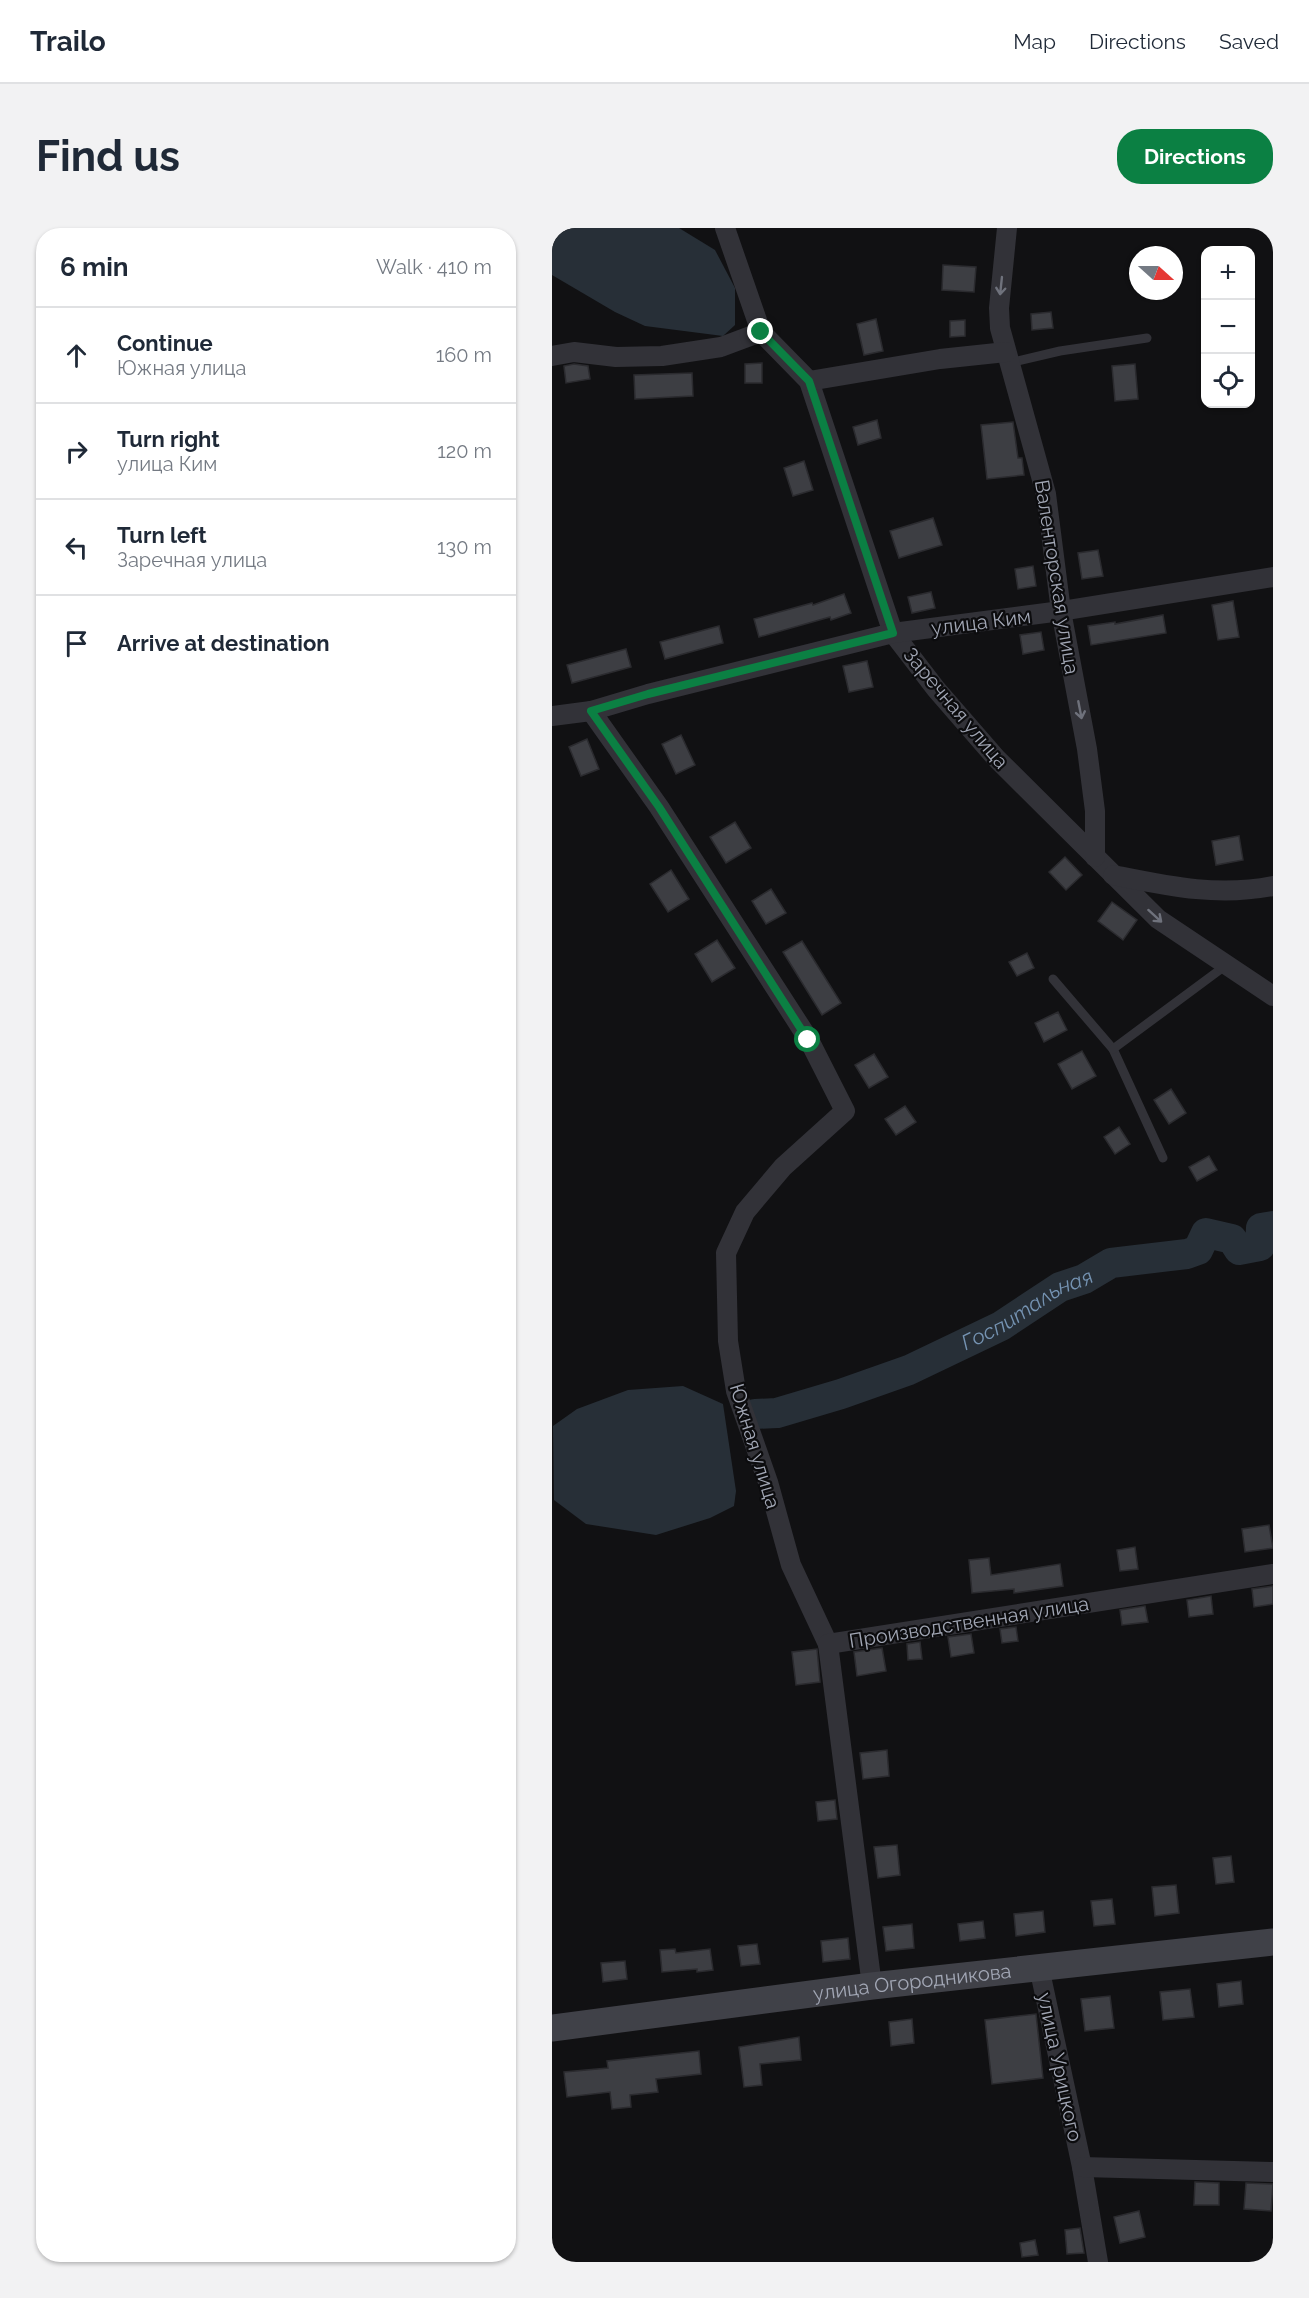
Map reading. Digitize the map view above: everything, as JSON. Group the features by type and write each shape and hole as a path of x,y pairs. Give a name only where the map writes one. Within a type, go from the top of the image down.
{"street":[{"path":"552,356 574,352 616,357 662,356 721,347 761,332 725,228"},
{"name":"Валенторская улица","path":"1007,228 999,308 1000,328 1046,494 1060,611 1087,749 1095,811 1095,857"},
{"name":"Заречная улица","path":"761,332 809,381 893,633 936,689 996,758 1158,919 1273,996"},
{"path":"809,381 940,359 1008,358"},
{"name":"улица Ким","path":"552,716 591,711 648,694 893,633 1060,611 1273,577"},
{"name":"Южная улица","path":"591,711 659,807 808,1040 845,1111 775,1176 745,1212 726,1253 728,1341 736,1391 768,1482 791,1565 828,1644"},
{"path":"1113,875 1179,889 1216,891 1273,886"},
{"name":"Производственная улица","path":"872,1986 828,1644 1273,1574"},
{"name":"улица Огородникова","path":"552,2028 872,1986 1273,1942"},
{"name":"улица Урицкого","path":"1039,1967 1082,2167 1098,2262"},
{"name":"улица Урицкого","path":"1082,2167 1273,2172"}],"lane":[{"path":"1008,358 1147,338"},
{"path":"1113,1049 1225,966"},
{"path":"1053,979 1113,1049 1163,1158"}],"shaded area":[{"path":"552,228 679,228 715,250 735,288 735,325 723,336 645,326 615,312 552,275"},
{"path":"683,1386 723,1404 736,1491 734,1506 710,1518 656,1535 586,1524 554,1500 553,1426 577,1409 628,1390"}],"building":[{"path":"943,265 976,267 974,292 942,290"},
{"path":"1051,312 1053,328 1032,330 1031,314"},
{"path":"876,319 883,351 864,355 857,324"},
{"path":"965,320 965,336 950,337 950,321"},
{"path":"762,363 762,383 745,383 745,364"},
{"path":"574,364 588,366 590,379 566,383 564,366"},
{"path":"1135,364 1138,399 1115,401 1112,366"},
{"path":"692,373 693,396 635,399 634,375"},
{"path":"877,420 881,438 858,445 853,427"},
{"path":"1013,422 1018,458 1022,458 1024,475 987,479 981,425"},
{"path":"804,461 813,490 793,496 784,468"},
{"path":"933,518 942,545 899,558 890,531"},
{"path":"1098,550 1103,576 1082,579 1078,553"},
{"path":"1033,566 1036,586 1018,589 1015,569"},
{"path":"931,592 935,608 912,613 908,597"},
{"path":"844,594 851,613 759,637 754,619 812,603 813,605"},
{"path":"1233,601 1239,637 1218,640 1212,605"},
{"path":"1163,615 1166,633 1091,645 1088,626 1115,622 1115,624"},
{"path":"719,626 723,643 665,659 660,642"},
{"path":"1041,632 1044,650 1023,654 1020,635"},
{"path":"626,649 631,667 572,683 567,665"},
{"path":"867,661 873,687 849,692 843,666"},
{"path":"681,735 695,765 676,774 662,744"},
{"path":"587,739 599,769 581,776 569,747"},
{"path":"735,822 751,848 726,863 710,837"},
{"path":"1239,836 1243,860 1216,865 1212,841"},
{"path":"1065,857 1082,875 1066,890 1049,872"},
{"path":"671,870 689,899 668,912 650,884"},
{"path":"771,889 786,913 766,924 752,901"},
{"path":"1112,902 1137,920 1123,940 1098,921"},
{"path":"717,940 735,968 712,982 695,954"},
{"path":"802,941 841,1003 822,1015 783,952"},
{"path":"1027,953 1034,968 1017,976 1009,962"},
{"path":"1058,1012 1067,1030 1044,1042 1035,1023"},
{"path":"1082,1051 1096,1076 1072,1089 1058,1064"},
{"path":"874,1054 888,1077 869,1088 855,1065"},
{"path":"1171,1089 1186,1113 1169,1124 1154,1100"},
{"path":"905,1106 916,1122 896,1135 885,1119"},
{"path":"1119,1127 1130,1144 1115,1154 1104,1137"},
{"path":"1209,1156 1217,1170 1197,1181 1189,1167"},
{"path":"1269,1525 1273,1548 1245,1552 1242,1529"},
{"path":"1135,1547 1138,1569 1120,1571 1117,1550"},
{"path":"989,1558 991,1575 1060,1564 1063,1586 1014,1593 1014,1589 972,1593 969,1560"},
{"path":"1273,1586 1273,1604 1254,1607 1252,1589"},
{"path":"1211,1596 1213,1614 1189,1617 1187,1600"},
{"path":"1145,1606 1148,1622 1122,1625 1120,1610"},
{"path":"1016,1627 1018,1641 1002,1643 1000,1629"},
{"path":"971,1634 974,1653 951,1657 948,1637"},
{"path":"920,1642 922,1659 908,1660 907,1644"},
{"path":"882,1648 886,1671 857,1676 854,1652"},
{"path":"817,1649 820,1682 796,1685 792,1652"},
{"path":"887,1750 889,1776 863,1779 860,1753"},
{"path":"835,1800 837,1819 818,1821 816,1802"},
{"path":"897,1845 900,1875 878,1878 874,1847"},
{"path":"1231,1856 1234,1882 1216,1884 1213,1858"},
{"path":"1176,1885 1179,1913 1155,1916 1152,1887"},
{"path":"1112,1899 1115,1924 1094,1926 1091,1901"},
{"path":"1043,1911 1045,1932 1016,1936 1014,1914"},
{"path":"983,1921 985,1938 960,1941 958,1924"},
{"path":"912,1924 914,1948 886,1951 883,1927"},
{"path":"848,1938 850,1959 823,1962 821,1941"},
{"path":"757,1944 760,1964 741,1966 738,1946"},
{"path":"675,1949 676,1953 710,1949 713,1970 662,1972 660,1950"},
{"path":"625,1961 627,1979 603,1982 601,1963"},
{"path":"1241,1981 1243,2004 1219,2007 1217,1984"},
{"path":"1190,1989 1194,2017 1163,2020 1160,1992"},
{"path":"1110,1996 1114,2028 1085,2031 1081,1999"},
{"path":"1036,2014 1043,2078 992,2084 985,2020"},
{"path":"912,2019 914,2043 891,2046 889,2022"},
{"path":"799,2037 801,2060 760,2064 762,2085 744,2087 739,2047"},
{"path":"699,2051 701,2074 656,2079 658,2092 630,2095 631,2107 612,2109 610,2092 567,2097 564,2072 608,2068 607,2061"},
{"path":"1195,2182 1219,2183 1219,2205 1194,2205"},
{"path":"1246,2183 1273,2184 1271,2211 1244,2209"},
{"path":"1139,2211 1145,2237 1120,2243 1114,2217"},
{"path":"1080,2228 1084,2253 1067,2254 1065,2230"},
{"path":"1035,2240 1038,2255 1022,2257 1020,2243"}],"waterway":[{"name":"Госпитальная","path":"755,1414 777,1413 909,1370 1001,1326 1060,1287 1084,1279 1111,1263 1187,1254 1198,1250 1206,1233 1232,1239 1239,1250 1260,1246 1261,1228 1273,1226"}],"route":[{"path":"761,332 809,381 893,633 648,694 591,711 659,807 808,1040"}]}
